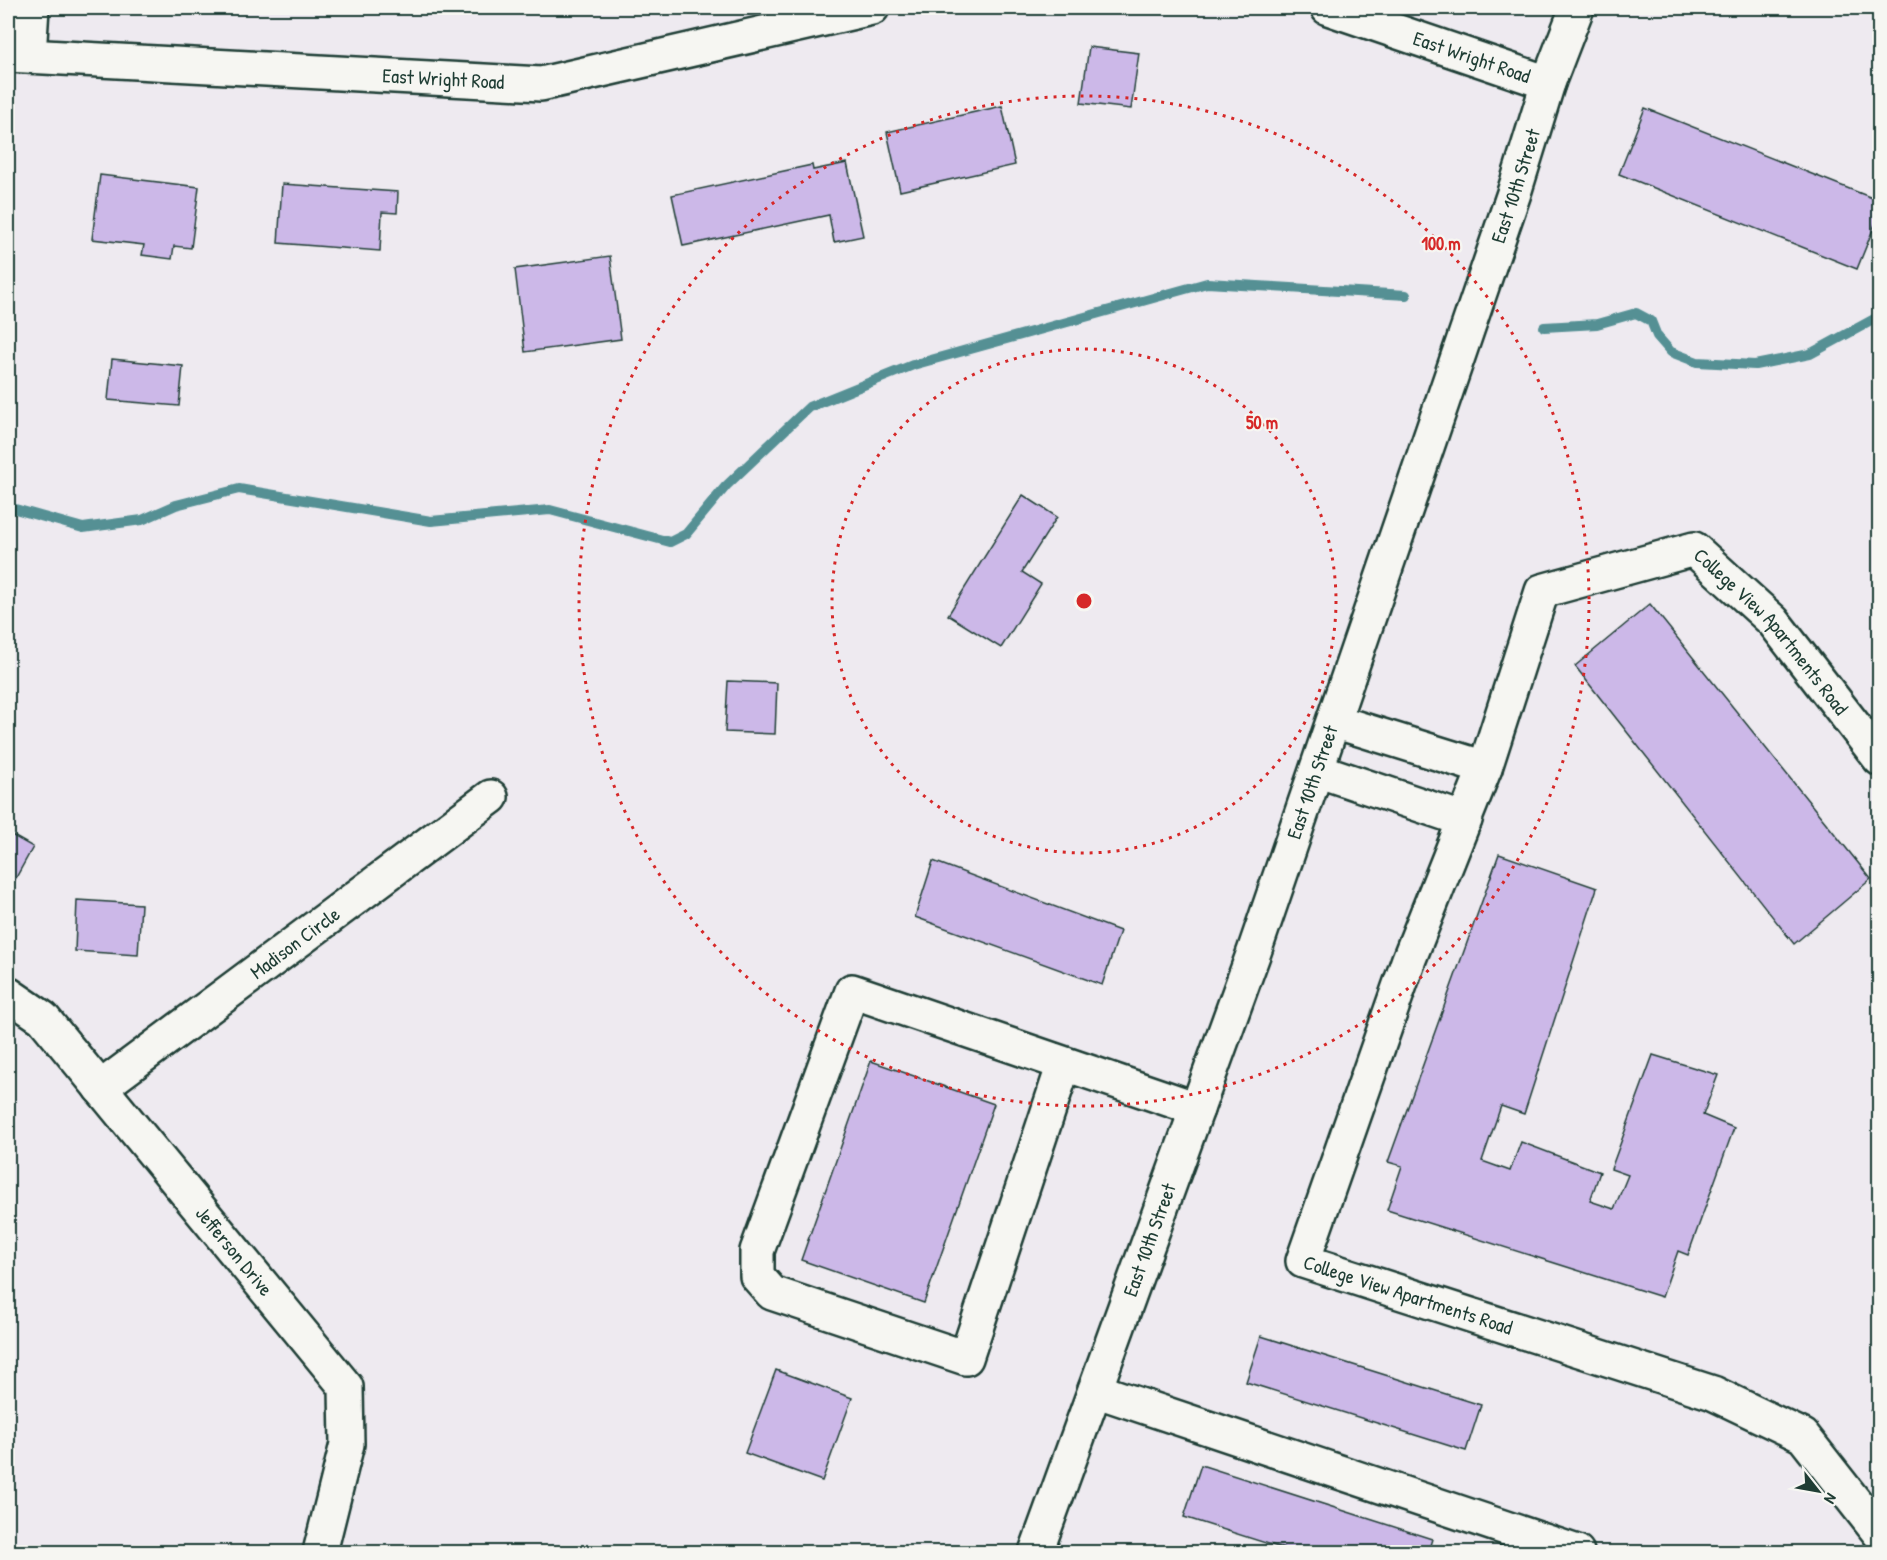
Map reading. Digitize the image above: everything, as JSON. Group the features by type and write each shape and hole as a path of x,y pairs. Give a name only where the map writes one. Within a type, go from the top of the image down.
{"street":[{"path":"18,55 32,8"},
{"name":"East Wright Road","path":"18,55 542,84 872,8"},
{"name":"East Wright Road","path":"1328,8 1548,82"},
{"name":"East 10th Street","path":"1036,1552 1317,770 1514,193 1548,82 1577,8"},
{"name":"College View Apartments Road","path":"1880,759 1773,621 1694,549 1542,591 1485,768 1409,959 1304,1262 1713,1393 1775,1420 1803,1436 1880,1534"},
{"path":"1334,721 1485,768"},
{"path":"1317,770 1465,820"},
{"name":"Madison Circle","path":"100,1088 490,797"},
{"path":"1064,1064 966,1358 772,1293 757,1276 757,1251 852,991 1197,1109"},
{"name":"Jefferson Drive","path":"8,994 43,1018 346,1387 347,1444 320,1552"},
{"path":"1095,1390 1473,1515 1576,1552"}],"building":[{"path":"1089,47 1139,53 1131,109 1081,103"},
{"path":"1002,106 1015,165 900,191 887,132"},
{"path":"1645,108 1880,201 1880,212 1857,269 1619,174"},
{"path":"847,163 863,236 834,242 829,215 683,246 672,195 812,165 813,170"},
{"path":"100,175 199,187 191,248 174,246 172,259 142,255 144,245 92,239"},
{"path":"282,184 398,192 397,213 382,212 380,251 278,243"},
{"path":"610,256 621,339 525,352 515,269"},
{"path":"112,359 183,366 179,406 108,400"},
{"path":"1023,495 1057,517 1022,572 1041,584 1001,648 948,615"},
{"path":"1650,604 1871,879 1794,944 1575,666"},
{"path":"728,681 777,683 775,734 725,732"},
{"path":"8,833 33,847 8,892"},
{"path":"1499,854 1597,888 1524,1114 1501,1106 1482,1161 1510,1171 1521,1142 1600,1172 1590,1201 1614,1209 1628,1175 1611,1169 1653,1055 1718,1075 1703,1115 1734,1128 1688,1255 1678,1251 1662,1297 1387,1210 1402,1166 1388,1162"},
{"path":"933,861 1120,931 1102,985 915,917"},
{"path":"77,900 141,904 138,955 75,951"},
{"path":"871,1061 994,1104 924,1303 801,1260"},
{"path":"1261,1336 1481,1405 1466,1451 1246,1382"},
{"path":"776,1370 852,1398 822,1481 745,1453"},
{"path":"1880,1404 1880,1422 1871,1411"},
{"path":"1201,1465 1432,1539 1428,1552 1294,1552 1184,1517"}],"waterway":[{"path":"8,507 83,528 142,520 176,505 239,489 431,521 550,510 670,542 686,534 726,486 809,407 913,365 1207,283 1406,295"},
{"path":"1544,327 1597,324 1636,313 1651,321 1657,336 1671,352 1697,362 1755,365 1810,354 1880,316"}]}
